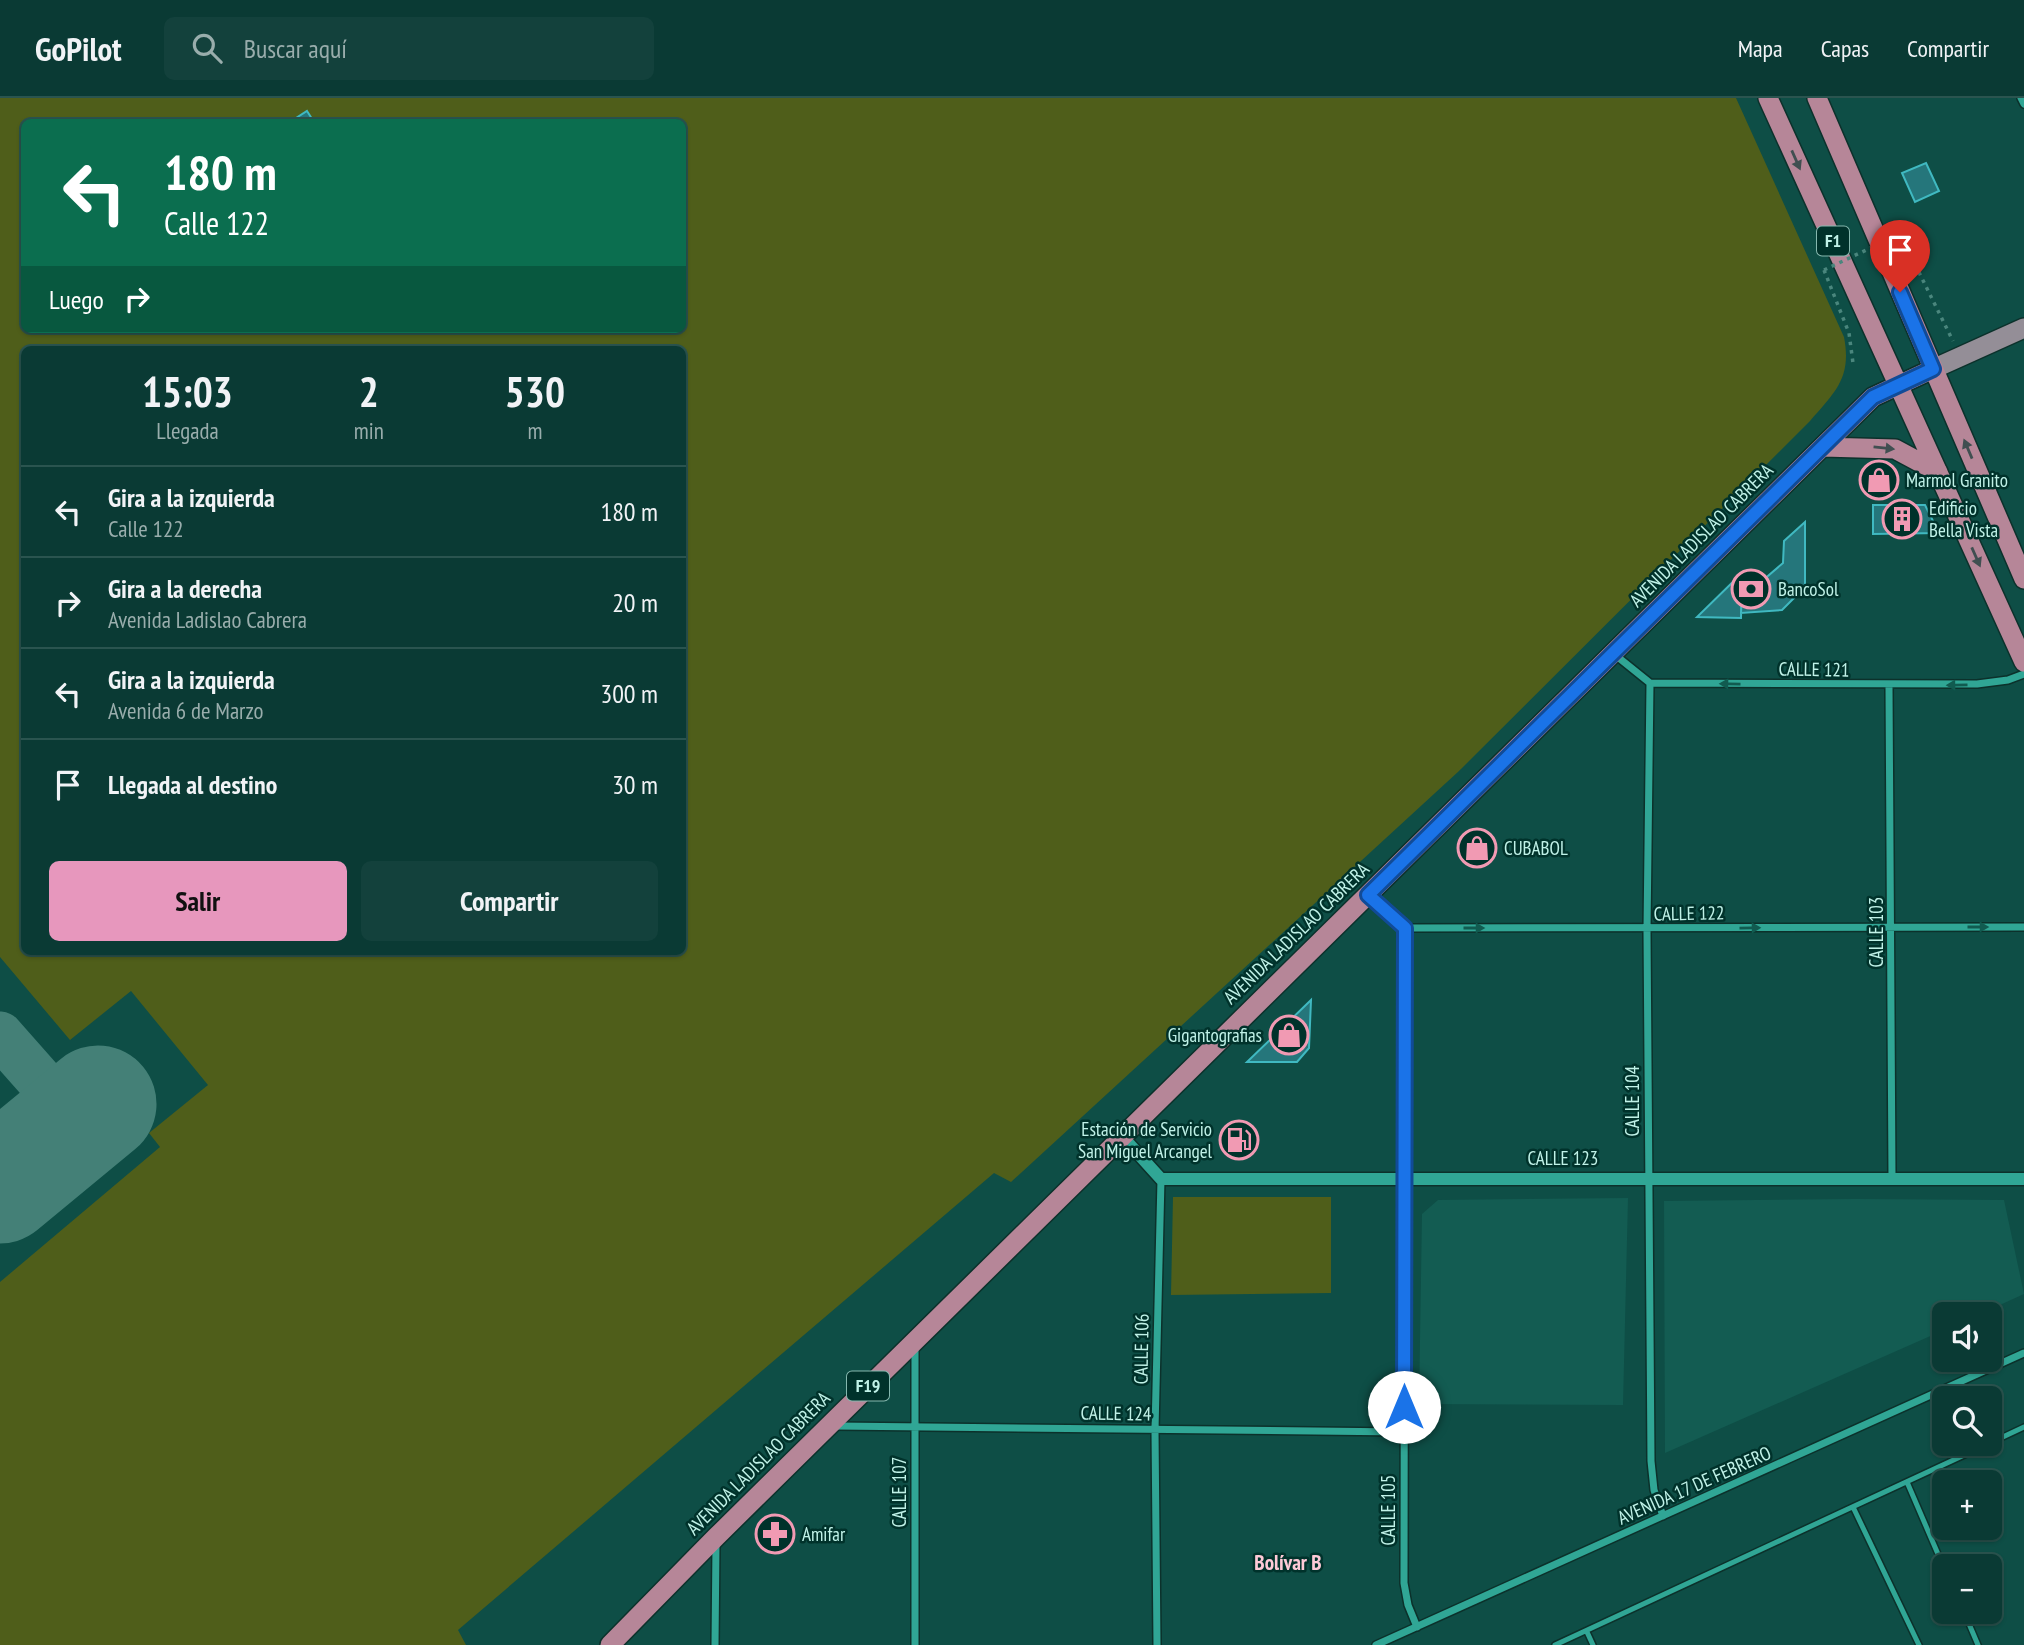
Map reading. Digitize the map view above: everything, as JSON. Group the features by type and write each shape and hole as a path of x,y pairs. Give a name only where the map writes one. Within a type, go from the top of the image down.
{"highway":[{"name":"F1","path":"1768,98 2024,662"},
{"name":"F1","path":"1817,98 2024,579"},
{"name":"AVENIDA LADISLAO CABRERA","path":"608,1642 1873,397 1933,369"},
{"path":"1823,447 1895,449 1938,472"}],"main road":[{"path":"1933,369 2024,328"}],"street":[{"path":"2021,98 2024,104"},
{"path":"1613,653 1650,683"},
{"name":"CALLE 121","path":"1650,683 1889,686 1977,684 2008,680 2024,674"},
{"name":"CALLE 104","path":"1650,683 1647,930 1651,1461 1654,1490 1663,1516"},
{"name":"CALLE 103","path":"1889,686 1892,1178"},
{"path":"1368,895 1405,928"},
{"name":"CALLE 122","path":"1405,928 1647,930 2024,927"},
{"name":"CALLE 105","path":"1405,928 1402,1177 1404,1583 1408,1605 1417,1627"},
{"path":"1122,1136 1161,1179"},
{"name":"CALLE 123","path":"1161,1179 2024,1179"},
{"name":"CALLE 106","path":"1157,1645 1155,1430 1161,1179"},
{"name":"CALLE 107","path":"915,1340 915,1645"},
{"name":"AVENIDA 17 DE FEBRERO","path":"1376,1645 2024,1353"},
{"name":"CALLE 124","path":"828,1426 1404,1432"},
{"path":"715,1645 716,1537"}],"lane":[{"path":"2002,1437 2024,1427"},
{"path":"1555,1645 1571,1642 1587,1632 1962,1456"},
{"path":"1907,1482 1938,1554"},
{"path":"1853,1507 1919,1645"},
{"path":"1969,1624 1978,1645"},
{"path":"1587,1632 1593,1645"}],"path":[{"path":"1853,363 1849,333 1824,270 1900,234 1960,356"}],"shaded area":[{"path":"0,98 1736,98 1844,337 1846,363 1834,392 1810,421 1459,771 1011,1182 994,1173 458,1630 466,1645 0,1645 0,1282 160,1147 149,1133 208,1085 131,991 70,1040 0,957"},
{"path":"1173,1197 1331,1197 1331,1293 1171,1295"},
{"path":"1628,1198 1623,1405 1419,1404 1422,1214 1438,1200"},
{"path":"2004,1200 2024,1294 2002,1304 1932,1302 1932,1335 1665,1453 1664,1201"}],"building":[{"path":"307,111 312,119 295,119"},
{"path":"1926,163 1939,191 1915,202 1902,173"},
{"name":"Edificio Bella Vista","path":"1873,505 1925,505 1939,533 1873,534"},
{"path":"1805,522 1805,587 1782,610 1741,613 1742,583 1762,581 1783,563 1784,541"},
{"path":"1742,573 1741,618 1697,617"},
{"path":"1311,1000 1309,1048 1297,1062 1247,1062"}],"taxiway":[{"path":"0,1035 76,1121"}],"runway":[{"path":"0,1185 98,1104"}],"place":[{"name":"Marmol Granito","path":"1879,480"},
{"name":"Edificio Bella Vista","path":"1902,519"},
{"name":"BancoSol","path":"1751,589"},
{"name":"CUBABOL","path":"1477,848"},
{"name":"Gigantografias","path":"1289,1035"},
{"name":"Estación de Servicio San Miguel Arcangel","path":"1239,1140"},
{"name":"Amifar","path":"775,1534"}],"district":[{"name":"Bolívar B","path":"1288,1563"}],"route":[{"path":"1404,1407 1402,1177 1405,928 1368,895 1873,397 1933,369 1900,292"}]}
